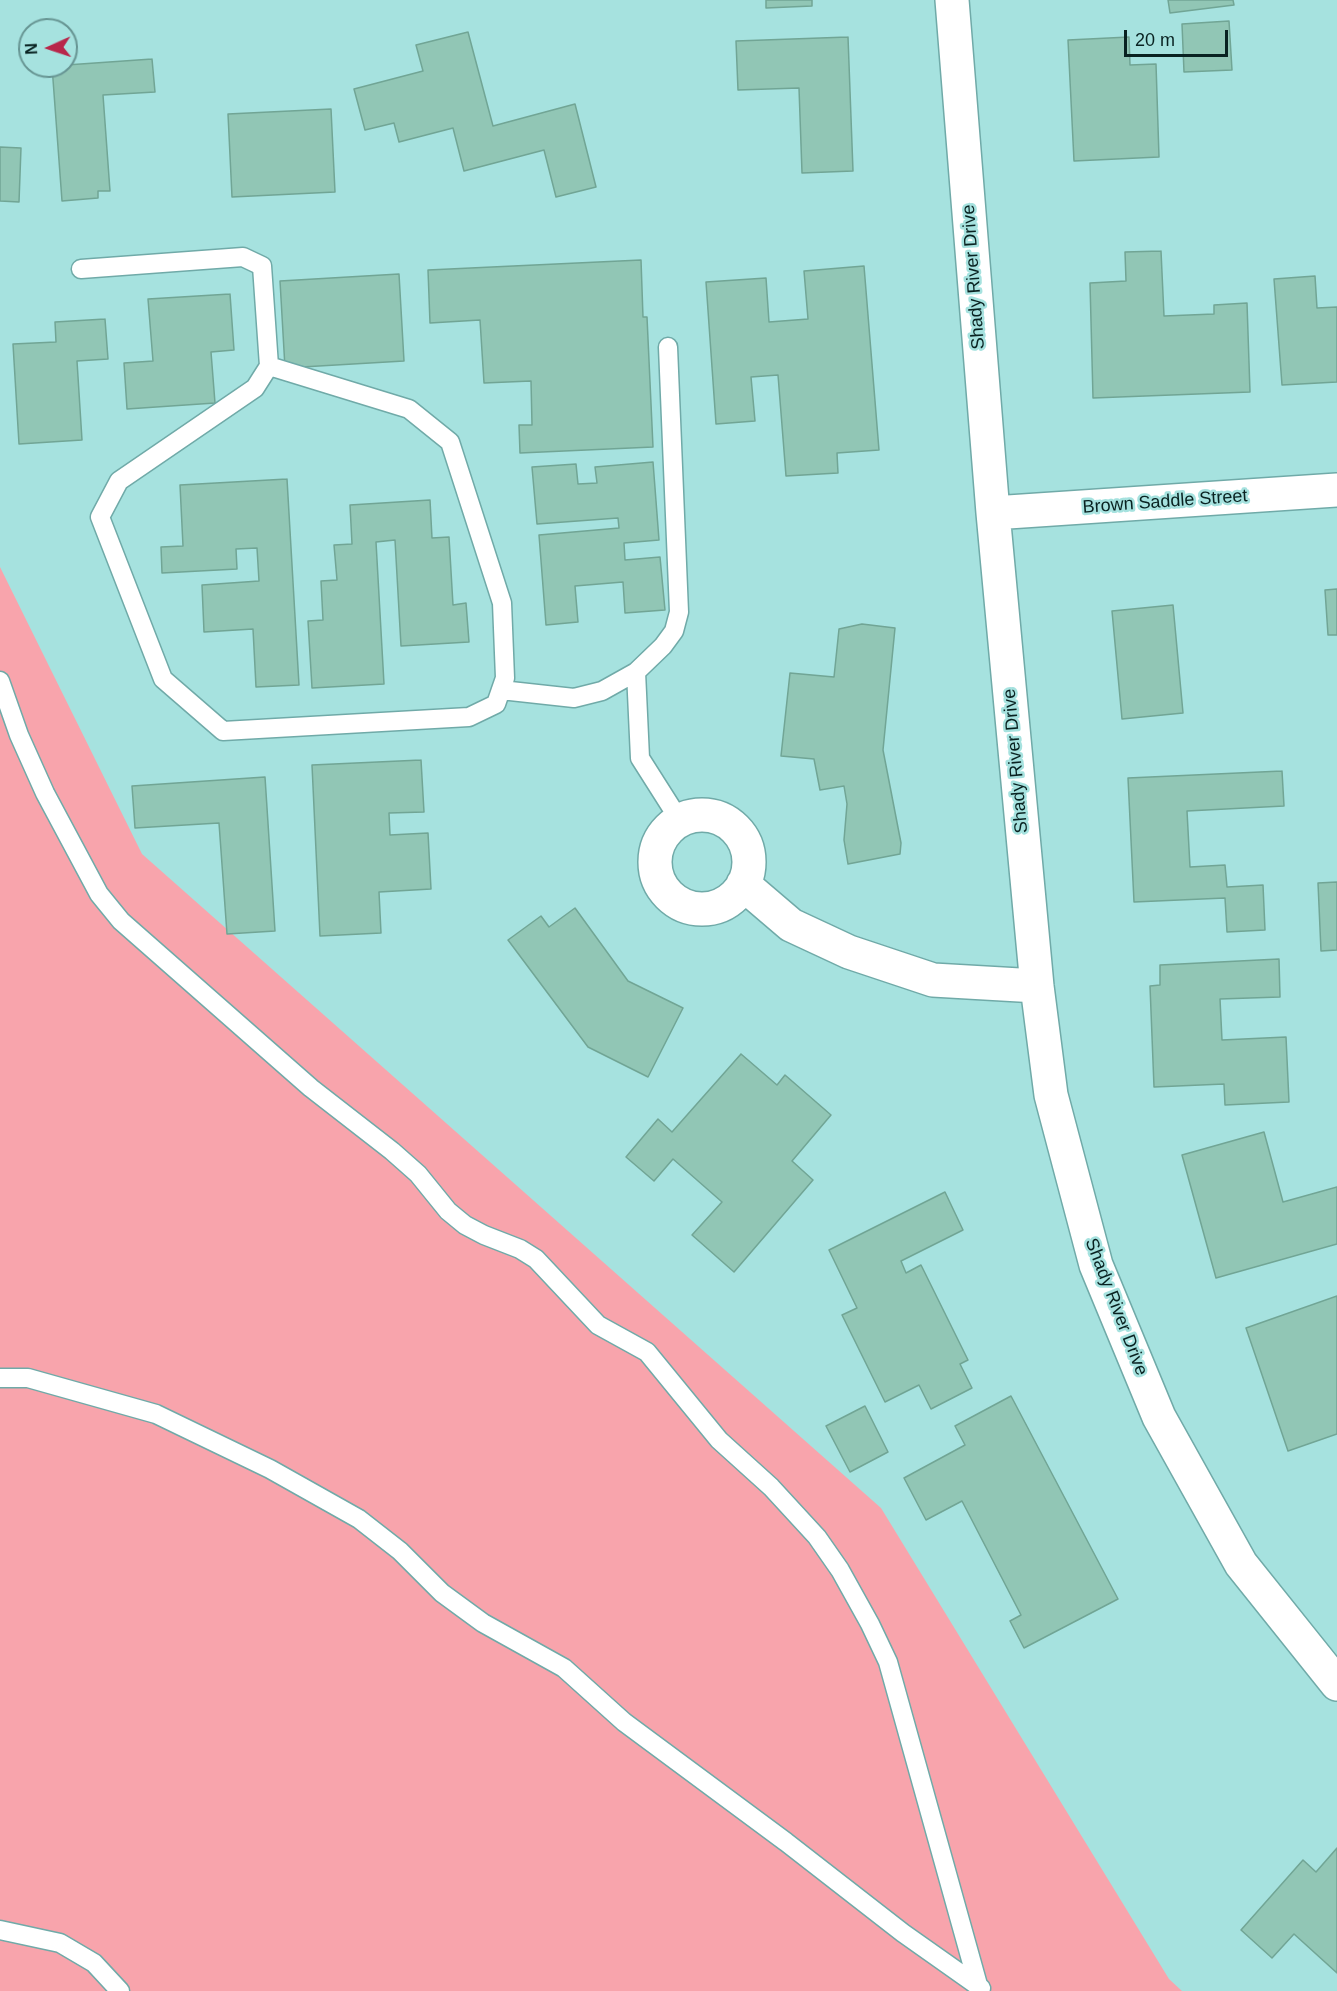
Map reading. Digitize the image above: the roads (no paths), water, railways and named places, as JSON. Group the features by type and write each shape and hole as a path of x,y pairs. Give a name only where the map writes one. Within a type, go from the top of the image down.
{"street":[{"name":"Shady River Drive","path":"952,0 993,513 1037,986 1052,1095 1096,1265 1159,1417 1241,1564 1337,1684"},
{"name":"Brown Saddle Street","path":"993,513 1337,490"},
{"path":"704,815 719,818 733,827 742,839 748,854 748,869 743,884 734,896 721,905 706,909 691,908 677,902 666,892 658,879 655,864 656,849 663,834 680,821 689,816 704,815"},
{"path":"743,884 791,925 849,952 933,980 1037,986"}],"lane":[{"path":"81,269 243,257 262,266 269,366 255,388 119,480 100,517 163,679 223,731 469,717 496,704 505,678 502,603 450,442 409,409 269,366"},
{"path":"501,690 574,698 602,691 636,672 663,646 674,631 679,612 668,347"},
{"path":"636,672 640,758 680,821"},
{"path":"0,681 19,735 45,793 99,894 121,921 311,1088 392,1151 418,1174 448,1211 465,1225 520,1249 536,1259 598,1325 647,1352 719,1440 771,1487 817,1537 845,1579 888,1662 981,1988"},
{"path":"0,1378 28,1378 156,1414 270,1469 350,1514 400,1551 442,1593 483,1623 564,1668 624,1722 786,1842 903,1933 981,1988"},
{"path":"0,1930 60,1943 94,1963 120,1991"}]}
